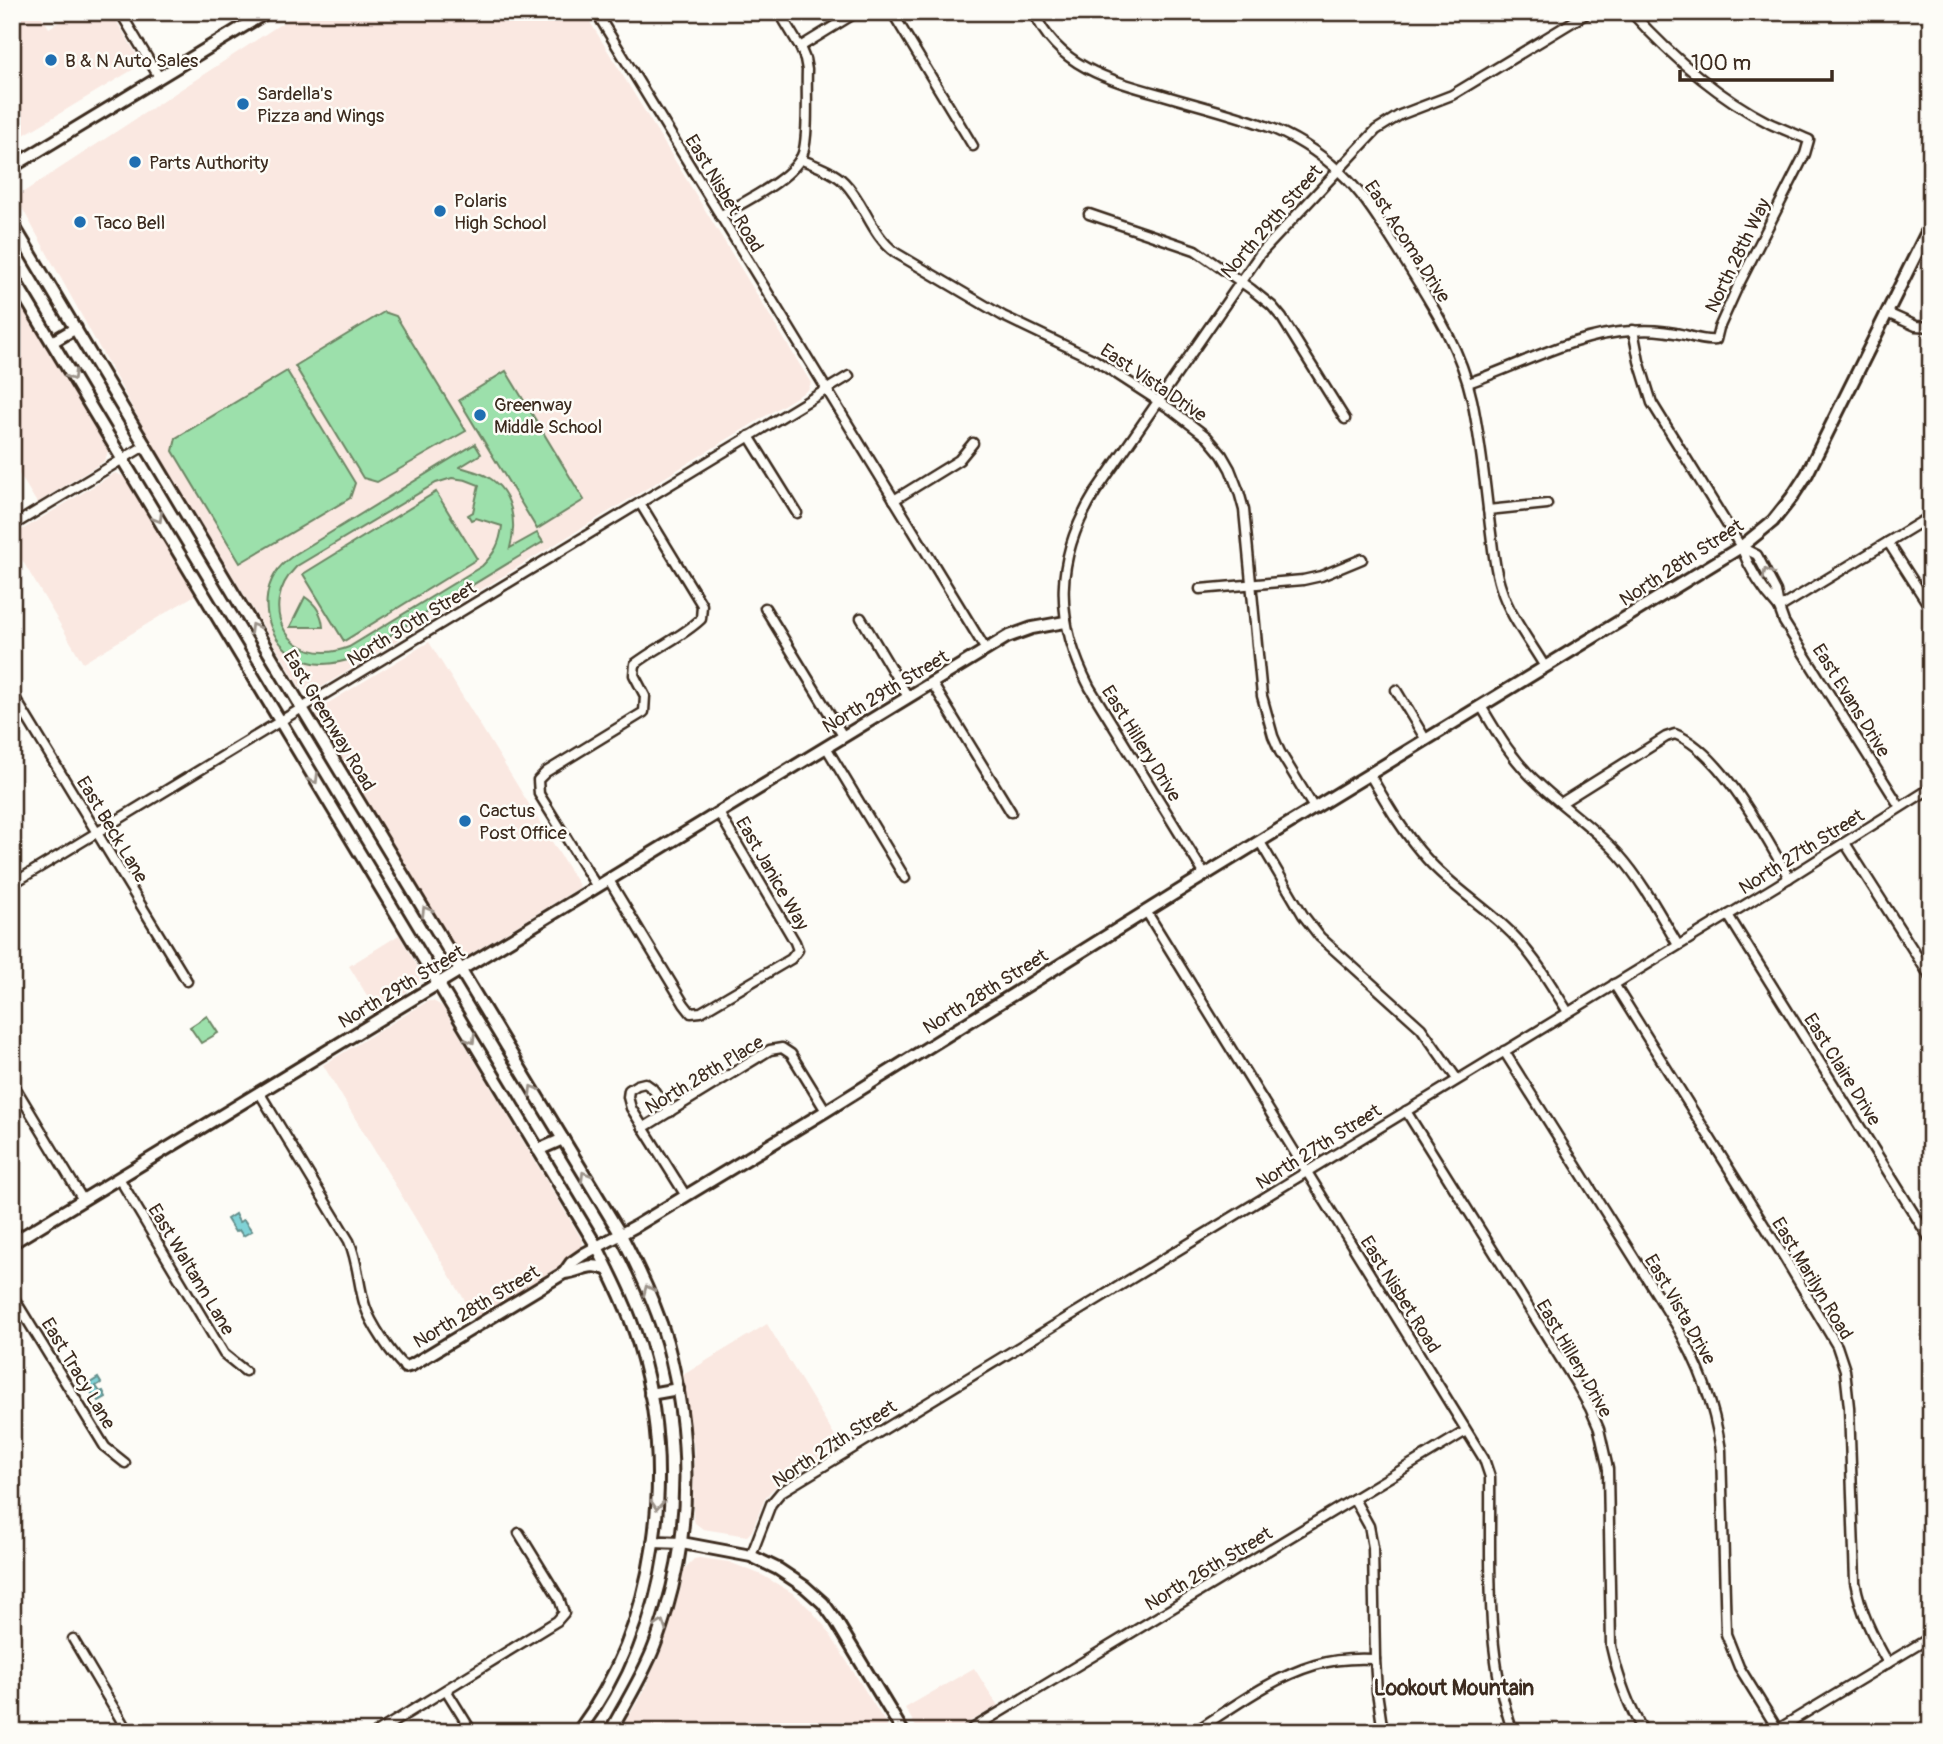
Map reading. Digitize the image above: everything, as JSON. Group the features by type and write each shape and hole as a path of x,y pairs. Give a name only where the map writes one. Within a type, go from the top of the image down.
{"main road":[{"path":"12,167 267,12"},
{"name":"East Greenway Road","path":"12,223 621,1235 651,1298 666,1340 682,1412 686,1460 682,1543 661,1627 648,1661 610,1732"},
{"name":"North 28th Street","path":"405,1367 564,1273 571,1263 826,1111 1146,911 1741,547 1773,521 1807,474 1931,224"},
{"path":"12,276 597,1247 623,1300 639,1344 650,1394 659,1462 657,1508 646,1581 623,1654 578,1732"},
{"path":"52,342 76,328"},
{"name":"North 29th Street","path":"12,1243 1007,637 1021,631 1065,622"},
{"path":"538,1150 563,1139"},
{"name":"North 28th Street","path":"564,1273 594,1265 608,1270"},
{"path":"650,1394 678,1388"},
{"path":"653,1542 682,1543 751,1556 778,1569 805,1587 823,1603 903,1732"},
{"path":"607,1685 628,1699"}],"street":[{"path":"120,12 159,77"},
{"name":"East Nisbet Road","path":"596,12 986,650"},
{"path":"720,216 782,179 800,159 805,139 807,70 800,47 779,12"},
{"path":"800,47 857,12"},
{"path":"892,12 973,146"},
{"name":"East Acoma Drive","path":"1034,12 1058,46 1089,71 1113,81 1274,129 1311,148 1338,170 1369,205 1438,314 1468,383 1482,454 1501,589 1545,667"},
{"name":"North 29th Street","path":"1065,622 1066,567 1080,518 1260,254 1376,130 1390,120 1452,95 1589,12"},
{"name":"North 28th Way","path":"1468,383 1546,352 1614,332 1653,330 1683,334 1704,341 1716,340 1719,328 1805,154 1809,140 1770,123 1727,98 1663,47 1631,12"},
{"name":"East Vista Drive","path":"800,159 846,183 882,241 896,253 1003,316 1095,360 1207,437 1230,470 1240,492 1244,510 1258,669 1266,714 1280,752 1314,808"},
{"path":"1089,214 1195,250 1272,306 1345,419"},
{"path":"1887,313 1916,327 1931,327"},
{"name":"East Evans Drive","path":"1633,330 1652,403 1741,547 1757,555 1776,591 1784,622 1900,807"},
{"path":"826,390 849,376"},
{"name":"North 30th Street","path":"12,884 826,390"},
{"path":"749,436 797,513"},
{"path":"894,500 959,460 973,443"},
{"path":"12,526 146,445"},
{"path":"597,887 540,794 538,780 546,772 644,712 645,696 634,675 635,664 689,630 701,619 702,605 640,503"},
{"path":"1488,510 1547,504"},
{"path":"1779,608 1931,516"},
{"path":"1888,542 1931,608"},
{"path":"1199,589 1303,580 1321,576 1362,559"},
{"path":"765,608 844,736"},
{"path":"861,618 908,697"},
{"name":"East Hillery Drive","path":"1065,622 1076,660 1090,688 1205,875"},
{"path":"932,683 1011,813"},
{"path":"1396,690 1426,740"},
{"name":"East Beck Lane","path":"12,693 187,981"},
{"path":"1481,706 1510,754 1539,785 1601,836 1619,855 1638,880 1678,946"},
{"path":"1561,803 1675,734 1683,737 1721,771 1739,794 1789,878"},
{"path":"826,747 905,878"},
{"path":"1370,775 1417,849 1521,943 1568,1012"},
{"name":"North 27th Street","path":"751,1556 771,1504 781,1492 1678,946 1931,788"},
{"name":"East Janice Way","path":"609,880 691,1013 701,1012 791,959 798,950 795,942 719,813"},
{"path":"1260,842 1303,915 1320,937 1421,1028 1457,1079"},
{"path":"1844,843 1931,978"},
{"name":"East Nisbet Road","path":"1146,911 1483,1459 1490,1477 1494,1649 1502,1696 1513,1732"},
{"name":"East Claire Drive","path":"1728,915 1931,1241"},
{"name":"East Marilyn Road","path":"1614,984 1837,1346 1845,1370 1849,1398 1855,1582 1867,1625 1888,1662"},
{"name":"North 28th Place","path":"643,1128 770,1050 782,1048 792,1054 826,1111"},
{"name":"East Vista Drive","path":"1504,1051 1675,1323 1702,1376 1712,1402 1721,1450 1726,1634 1739,1667 1776,1731"},
{"path":"12,1082 83,1200"},
{"path":"670,1112 645,1083 629,1090 631,1108 686,1196"},
{"path":"259,1092 349,1241 356,1260 366,1308 395,1359 405,1367"},
{"name":"East Hillery Drive","path":"1406,1111 1577,1385 1599,1429 1608,1469 1611,1646 1625,1695 1644,1732"},
{"name":"East Waltann Lane","path":"119,1178 224,1354 245,1371"},
{"path":"1920,1223 1931,1217"},
{"name":"East Tracy Lane","path":"12,1295 105,1447 125,1463"},
{"name":"North 26th Street","path":"967,1732 1466,1431"},
{"path":"1354,1499 1369,1526 1373,1546 1375,1659 1383,1732"},
{"path":"377,1732 557,1621 564,1613 559,1598 519,1533"},
{"path":"1776,1731 1931,1637"},
{"path":"72,1639 128,1732"},
{"path":"1194,1732 1298,1671 1337,1660 1375,1659"},
{"path":"446,1690 472,1732"}],"shaded area":[{"path":"12,12 39,12 49,28 76,12 111,12 137,55 136,65 134,69 12,142"},
{"path":"299,12 584,12 811,383 808,390 315,691 300,687 151,441 16,197"},
{"path":"12,296 20,303 108,451 103,462 37,503 12,462"},
{"path":"115,473 125,477 195,595 83,663 12,543 12,536"},
{"path":"429,642 580,887 464,956 458,952 317,718 320,708"},
{"path":"399,935 419,969 420,981 376,1010 349,966"},
{"path":"428,1001 442,1006 583,1244 577,1255 476,1319 323,1065"},
{"path":"767,1324 841,1446 772,1490 765,1498 752,1531 747,1536 703,1529 695,1523 693,1517 694,1450 683,1375"},
{"path":"694,1559 729,1562 762,1575 794,1594 826,1628 891,1732 619,1732 642,1694 660,1654 680,1591 684,1569"},
{"path":"974,1668 998,1706 951,1732 919,1732 905,1708"}],"green space":[{"path":"384,312 396,316 466,431 377,482 363,478 295,366"},
{"path":"287,371 355,483 350,498 240,563 173,451 176,438"},
{"path":"506,371 584,500 537,529 459,400"},
{"path":"475,444 481,454 460,467 485,475 496,483 508,499 513,519 510,548 537,533 543,542 351,659 325,664 309,662 285,649 271,626 267,613 269,587 275,574 294,555","holes":["452,478 479,485 473,512 468,515 471,520 476,518 502,526 496,548 482,566 349,647 328,652 310,650 296,643 285,631 279,617 279,600 285,583 297,566 436,483"]},
{"path":"436,492 477,559 344,641 303,574"},
{"path":"305,597 318,610 323,627 290,627"},
{"path":"207,1016 218,1033 201,1043 190,1027"}],"water":[{"path":"235,1214 239,1222 244,1220 252,1231 243,1236 239,1230 235,1232 227,1219"},
{"path":"98,1378 101,1383 96,1386 106,1397 99,1401 87,1385"}],"place":[{"name":"B & N Auto Sales","path":"51,60"},
{"name":"Sardella's Pizza and Wings","path":"243,104"},
{"name":"Parts Authority","path":"135,162"},
{"name":"Polaris High School","path":"440,211"},
{"name":"Taco Bell","path":"80,222"},
{"name":"Greenway Middle School","path":"480,415"},
{"name":"Cactus Post Office","path":"465,821"}],"district":[{"name":"Lookout Mountain","path":"1454,1688"}]}
